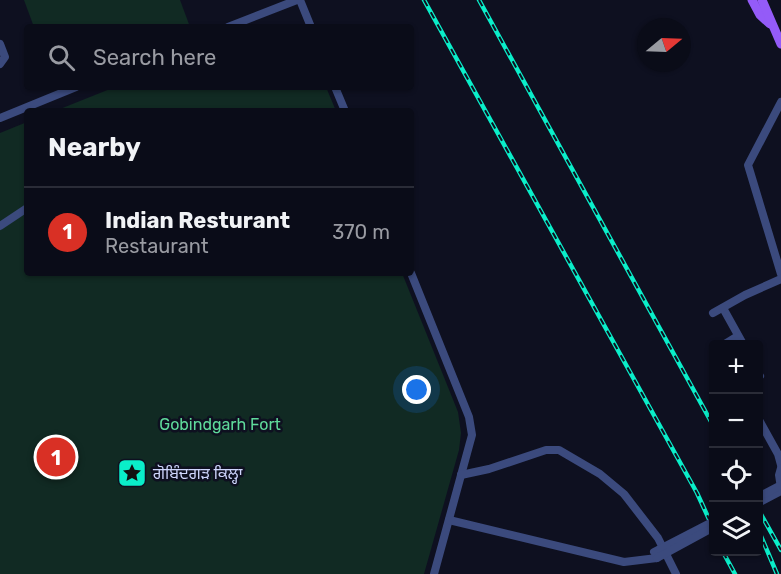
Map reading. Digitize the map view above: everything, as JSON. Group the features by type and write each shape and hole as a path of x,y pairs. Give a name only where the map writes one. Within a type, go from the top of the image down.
{"main road":[{"path":"752,0 760,15 773,26"},
{"path":"762,0 781,44"}],"street":[{"path":"236,24 298,0 310,24"},
{"path":"0,44 5,57 0,64"},
{"path":"25,108 69,90"},
{"path":"336,90 344,108"},
{"path":"781,102 748,165 781,274"},
{"path":"0,118 24,108"},
{"path":"0,226 24,210"},
{"path":"412,276 469,417 472,435 434,574"},
{"path":"713,314 745,295 781,279"},
{"path":"723,308 740,340"},
{"path":"732,340 738,336"},
{"path":"763,426 775,448 781,466 779,475 781,488"},
{"path":"461,475 489,470 546,450 559,450 600,474 624,494 658,538 676,574"},
{"path":"763,495 781,488"},
{"path":"760,502 781,488"},
{"path":"449,520 624,562 654,556 709,529"},
{"path":"654,556 709,524"}],"green space":[{"path":"24,0 180,0 189,24 33,24"},
{"path":"108,90 327,90 335,108 62,108"},
{"name":"Gobindgarh Fort","path":"24,123 24,276 403,276 458,412 461,433 459,450 424,574 0,574 0,133"}],"railway":[{"path":"424,0 697,493 709,519"},
{"path":"479,0 709,418"},
{"path":"763,518 781,550"},
{"path":"763,541 777,574"},
{"path":"725,556 735,574"}],"place":[{"name":"Indian Resturant","path":"56,457"},
{"name":"ਗੋਬਿੰਦਗੜ ਕਿਲ੍ਹਾ","path":"132,473"}]}
